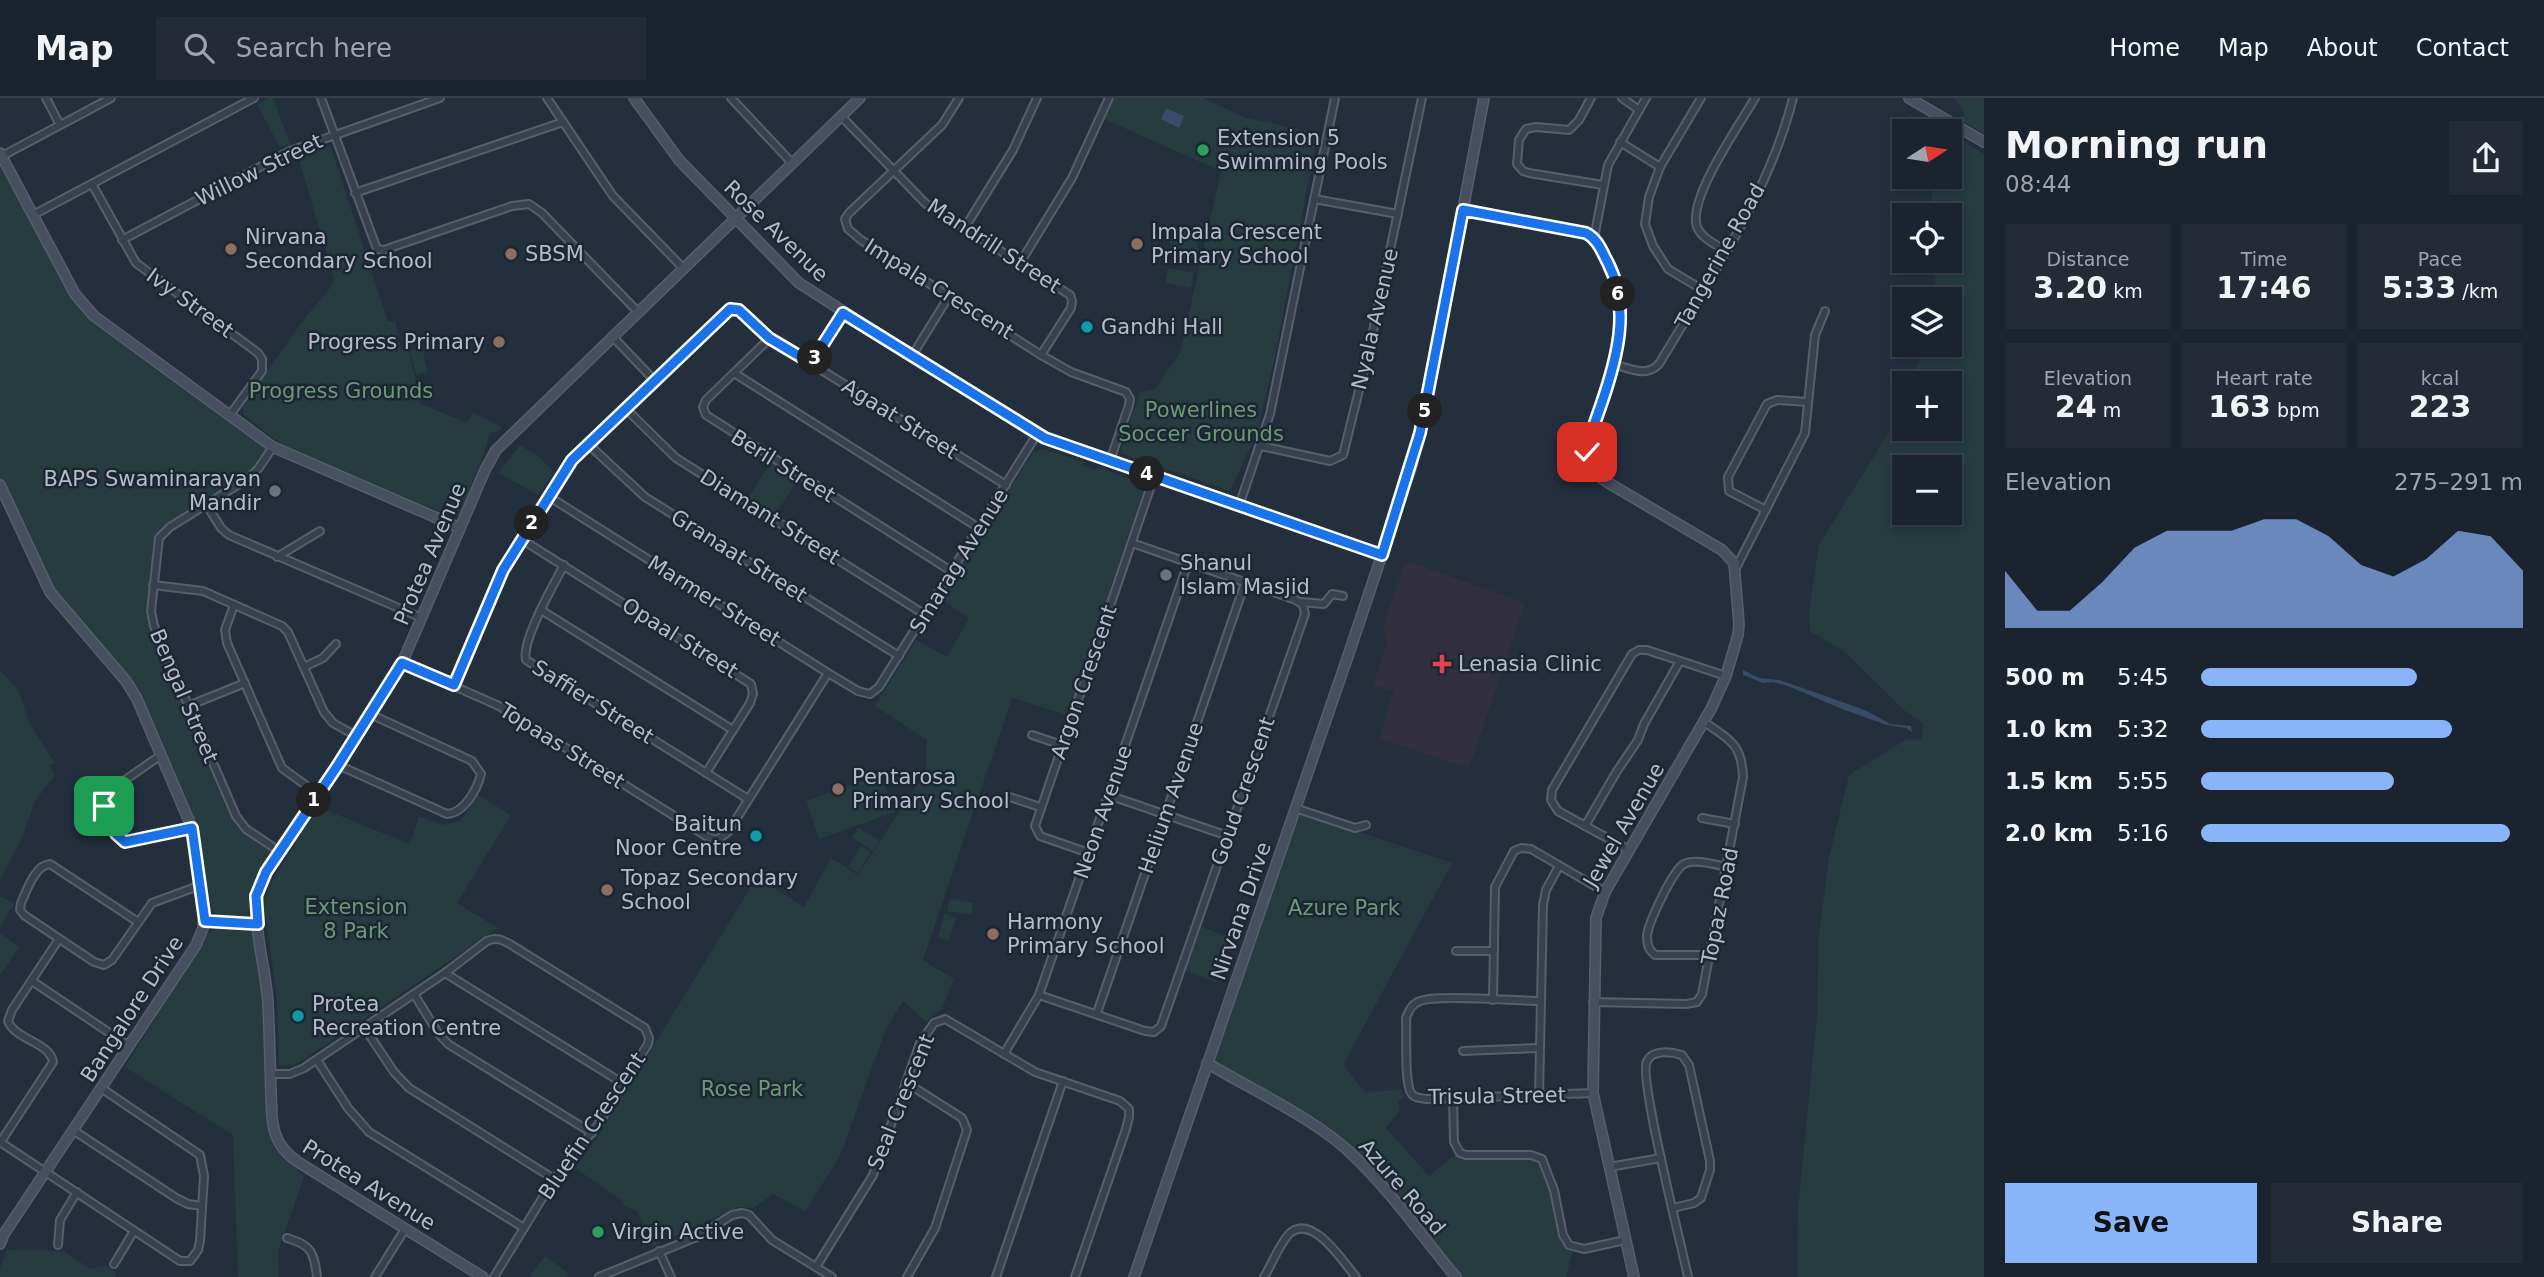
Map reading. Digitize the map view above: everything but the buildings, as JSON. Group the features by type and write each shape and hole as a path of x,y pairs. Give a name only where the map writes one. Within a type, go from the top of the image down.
{"street":[{"path":"46,98 60,125"},
{"path":"111,98 1,155 86,310 273,447 460,528"},
{"path":"33,215 254,98"},
{"path":"321,98 377,249 384,250 512,206 529,204 542,213 638,312"},
{"name":"Willow Street","path":"122,240 279,156 440,98"},
{"path":"547,98 613,196 683,268"},
{"name":"Rose Avenue","path":"634,98 670,149 799,283 1037,433 1154,477 1382,555"},
{"path":"731,98 792,163"},
{"path":"737,105 745,98"},
{"name":"Protea Avenue","path":"483,1277 298,1163 280,1147 272,1125 267,990 258,924 257,891 279,851 338,765 402,663 496,450 860,98"},
{"name":"Impala Crescent","path":"959,98 942,125 846,216 846,226 861,240 1041,355 1071,372 1128,394 1129,405 1110,461"},
{"path":"964,229 1013,150 1037,98"},
{"path":"1020,263 1072,178 1109,98"},
{"path":"1239,506 1261,446 1273,397 1335,98"},
{"name":"Nyala Avenue","path":"1261,446 1329,461 1343,455 1422,98"},
{"name":"Nirvana Drive","path":"1133,1277 1382,555 1420,433 1484,98"},
{"path":"1591,98 1572,129 1525,129 1519,140 1517,164 1529,173 1603,185"},
{"path":"1622,98 1639,110"},
{"path":"1594,238 1608,165 1646,98"},
{"path":"1701,98 1660,167 1649,197 1646,230 1668,269 1703,290"},
{"path":"1726,251 1700,233 1695,219 1696,210 1700,192 1755,98"},
{"name":"Tangerine Road","path":"1613,364 1643,372 1656,368 1726,251 1767,170 1793,98"},
{"path":"1909,98 1984,142"},
{"name":"Mandrill Street","path":"841,116 926,203 1066,292 1072,301 1069,313 1041,355"},
{"path":"355,193 564,122"},
{"path":"1620,142 1660,167"},
{"name":"Ivy Street","path":"92,184 140,267 262,359 262,371 230,415"},
{"path":"1314,199 1398,215"},
{"path":"1463,210 1583,232 1594,238 1611,270 1618,293 1621,327 1613,364 1588,443 1590,466 1606,482 1722,550 1732,559 1736,568"},
{"path":"912,356 949,296"},
{"name":"Agaat Street","path":"654,380 726,311 739,310 769,338 1006,485"},
{"path":"1736,568 1803,439 1815,335 1825,311"},
{"path":"811,363 843,313"},
{"path":"454,685 500,575 548,496 572,460 654,380 612,336"},
{"name":"Beril Street","path":"769,338 704,402 704,413 951,570"},
{"path":"733,373 979,528"},
{"path":"1766,510 1729,491 1728,477 1767,404 1777,400 1808,402"},
{"name":"Diamant Street","path":"625,408 676,458 925,614"},
{"name":"Smarag Avenue","path":"880,687 1037,433"},
{"name":"Granaat Street","path":"588,444 645,497 899,656"},
{"name":"Bengal Street","path":"273,447 254,473 170,527 159,538 152,621 239,821 246,829 279,851"},
{"name":"Argon Crescent","path":"1089,853 1038,834 1035,825 1154,477"},
{"name":"Bangalore Drive","path":"0,485 48,590 130,685 192,828 205,921 196,945 45,1171 0,1244"},
{"name":"Marmer Street","path":"548,496 864,694 873,694 880,687"},
{"path":"206,504 221,528 229,535 422,618"},
{"path":"277,557 320,531"},
{"name":"Opaal Street","path":"522,539 750,682 752,698 706,773"},
{"path":"1132,543 1300,602 1324,604 1332,594 1343,596"},
{"name":"Neon Avenue","path":"1004,1054 1039,995 1188,563"},
{"name":"Saffier Street","path":"564,565 525,649 528,662 748,799"},
{"name":"Jewel Avenue","path":"1634,1277 1593,1093 1595,918 1605,892 1704,722 1726,676 1739,631 1736,568"},
{"name":"Helium Avenue","path":"1097,1013 1245,583"},
{"path":"153,585 203,591 286,628 328,717 356,736"},
{"name":"Goud Crescent","path":"1039,995 1145,1031 1154,1032 1159,1029 1305,614 1300,602"},
{"path":"234,605 225,629 226,637 244,683 282,768 318,794"},
{"path":"541,610 733,730"},
{"path":"304,667 323,658 336,644"},
{"path":"1629,850 1555,808 1551,795 1632,654 1639,650 1726,676"},
{"path":"1585,826 1638,740 1644,724 1681,661"},
{"name":"Topaas Street","path":"402,663 499,706 706,836 717,840 728,832 748,799"},
{"path":"748,799 828,673"},
{"path":"188,706 244,683"},
{"path":"338,765 447,814 461,809 469,797 481,774 472,761 370,714"},
{"name":"Topaz Road","path":"1593,1002 1686,1004 1697,1002 1702,994 1743,776 1739,750 1704,722"},
{"path":"1032,735 1062,745"},
{"path":"162,755 105,794 103,802 110,823 119,838 125,842 192,828"},
{"path":"1108,795 1228,836"},
{"path":"1010,797 1040,807"},
{"path":"1295,808 1355,828 1366,825"},
{"path":"1702,818 1735,824"},
{"path":"1493,1000 1495,887 1514,851 1521,848 1531,849 1605,892"},
{"path":"1710,955 1655,955 1648,947 1647,934 1651,921 1681,866 1691,862 1727,867"},
{"path":"138,922 47,863 39,869 20,909 24,915 59,939 94,962 104,965 112,960 154,901 201,885"},
{"path":"1539,1096 1542,905 1546,890 1559,866"},
{"path":"205,921 258,924"},
{"path":"59,939 9,1015 8,1023 13,1030 49,1054 53,1062 0,1142 180,1261 188,1262 199,1247 204,1164 200,1155 101,1088"},
{"name":"Bluefin Crescent","path":"270,1074 290,1074 317,1060 493,939 501,939 547,966 647,1031 648,1044 624,1084 592,1133 554,1179 494,1277"},
{"path":"1456,951 1494,951"},
{"path":"445,973 624,1084"},
{"path":"32,981 129,1046"},
{"path":"414,995 448,1044 592,1133"},
{"name":"Trisula Street","path":"1540,1001 1427,1000 1416,1003 1406,1018 1410,1092 1417,1098 1593,1093"},
{"name":"Seal Crescent","path":"816,1267 873,1175 920,1043 930,1027 941,1020 956,1024 1035,1072 1126,1105 1129,1114 1075,1277"},
{"path":"365,1027 394,1072 409,1088 554,1179"},
{"path":"1463,1051 1539,1048"},
{"path":"1673,1208 1694,1203 1701,1198 1710,1166 1689,1065 1682,1055 1665,1052 1649,1058 1645,1070 1646,1088 1688,1277"},
{"path":"317,1060 348,1108 369,1132 524,1228"},
{"name":"Azure Road","path":"1208,1063 1315,1126 1347,1150 1456,1277"},
{"path":"996,1277 1063,1082"},
{"path":"906,1083 962,1118 967,1130 932,1235 907,1277"},
{"path":"1453,1098 1454,1142 1460,1153 1531,1155 1542,1159 1553,1190 1563,1236 1569,1245 1584,1249 1625,1240"},
{"path":"73,1130 176,1198 188,1204 202,1206"},
{"path":"1609,1167 1661,1158"},
{"path":"58,1245 60,1220 77,1192"},
{"path":"599,1277 699,1236 732,1215 742,1213 749,1215 772,1240 832,1277"},
{"path":"375,1277 405,1229"},
{"path":"1264,1277 1288,1236 1293,1231 1303,1229 1318,1233 1356,1277"},
{"path":"114,1264 134,1231"},
{"path":"287,1238 302,1242 309,1248 317,1277"},
{"path":"659,1251 671,1277"}],"shaded area":[{"name":"Lenasia Clinic","path":"1406,561 1523,602 1524,607 1469,768 1379,738 1394,691 1373,685 1387,643 1383,627"}],"green space":[{"path":"273,98 290,144 280,148 257,104"},
{"name":"Powerlines Soccer Grounds","path":"1114,98 1203,98 1246,118 1318,133 1274,361 1257,433 1230,491 1120,453 1140,392 1155,389 1180,353 1221,171 1104,119"},
{"path":"1954,98 1984,98 1984,134 1963,121 1964,112"},
{"path":"1962,141 1984,154 1984,1277 1797,1277 1798,1210 1817,1016 1819,935 1829,857 1849,775 1905,740 1921,740 1923,724 1904,710 1845,652 1810,631 1809,611 1819,545 1892,425 1892,441 1962,441 1962,371 1914,371 1921,357 1962,357 1962,287 1935,287 1935,273 1962,273 1962,203 1933,203 1931,189 1962,189"},
{"name":"Progress Grounds","path":"330,145 388,321 395,321 401,350 408,348 421,404 467,423 473,412 502,427 490,433 459,516 452,517 295,451 280,443 244,415 243,407 334,279 298,156"},
{"path":"0,160 82,310 264,444 266,449 251,473 163,528 155,540 149,614 150,623 234,819 241,829 271,852 269,861 254,887 251,908 244,918 217,916 212,909 198,843 141,701 54,594 0,478"},
{"path":"1194,228 1200,258 1174,263 1168,233"},
{"path":"1168,268 1194,273 1191,288 1165,283"},
{"path":"422,348 428,372 416,375 410,351"},
{"path":"520,445 538,456 554,472 538,495 499,473"},
{"name":"Rose Park","path":"1043,449 1084,462 1083,466 1097,470 1098,467 1140,483 1143,492 1068,715 1012,698 923,960 954,979 942,1009 926,1022 903,1001 886,1029 840,1156 805,1211 773,1194 753,1208 738,1207 653,1246 637,1211 623,1205 624,1202 575,1168 597,1138 757,877 804,907 831,858 858,875 926,771 927,740 875,706 916,640 947,657 969,618 940,599 1033,452"},
{"path":"772,461 799,478 775,515 748,498"},
{"path":"0,670 19,691 29,723 55,763 49,766 55,775 35,801 22,838 0,880"},
{"path":"881,774 895,812 819,839 806,801"},
{"name":"Extension 8 Park","path":"478,795 511,815 457,903 498,928 301,1061 293,1065 279,1065 277,997 264,907 269,886 318,807 410,844 419,816 443,825 460,821"},
{"name":"Azure Park","path":"1302,813 1452,863 1343,1065 1365,1092 1402,1090 1404,1097 1398,1101 1400,1110 1386,1128 1429,1176 1456,1154 1464,1157 1538,1159 1544,1166 1556,1209 1559,1237 1565,1245 1573,1249 1566,1277 1458,1277 1312,1121 1215,1063 1215,1053"},
{"path":"858,827 879,840 873,851 852,838"},
{"path":"861,846 871,852 858,873 848,867"},
{"path":"0,896 14,904 0,927"},
{"path":"949,899 973,903 971,915 947,911"},
{"path":"944,914 956,918 949,941 938,938"},
{"path":"220,925 251,927 254,931 263,984 267,1126 274,1148 304,1177 278,1251 279,1277 238,1277 233,1135 125,1067 207,935"},
{"path":"1201,927 1232,938 1216,983 1185,970"},
{"path":"0,933 19,947 0,976"},
{"path":"7,1250 64,1251 90,1269 106,1266 115,1272 117,1277 0,1277 0,1268"},
{"path":"545,1256 568,1273 565,1277 529,1277"}],"water":[{"path":"1166,108 1184,116 1179,128 1161,119"},
{"path":"1743,670 1759,678 1779,680 1867,711 1890,724 1911,726 1912,732 1842,709 1788,686 1773,682 1763,683 1743,675"}],"place":[{"name":"Extension 5 Swimming Pools","path":"1203,150"},
{"name":"Impala Crescent Primary School","path":"1137,244"},
{"name":"Nirvana Secondary School","path":"231,249"},
{"name":"SBSM","path":"511,254"},
{"name":"Gandhi Hall","path":"1087,327"},
{"name":"Progress Primary","path":"499,342"},
{"name":"BAPS Swaminarayan Mandir","path":"275,491"},
{"name":"Shanul Islam Masjid","path":"1166,575"},
{"name":"Lenasia Clinic","path":"1442,664"},
{"name":"Pentarosa Primary School","path":"838,789"},
{"name":"Baitun Noor Centre","path":"756,836"},
{"name":"Topaz Secondary School","path":"607,890"},
{"name":"Harmony Primary School","path":"993,934"},
{"name":"Protea Recreation Centre","path":"298,1016"},
{"name":"Virgin Active","path":"598,1232"}],"route":[{"path":"104,806 116,834 125,842 192,828 205,921 258,924 256,896 266,872 402,663 454,685 503,570 572,460 730,309 739,310 769,338 811,363 843,313 1045,438 1382,555 1420,433 1463,210 1489,214 1586,233 1596,241 1613,273 1621,323 1619,338 1587,452"}]}
